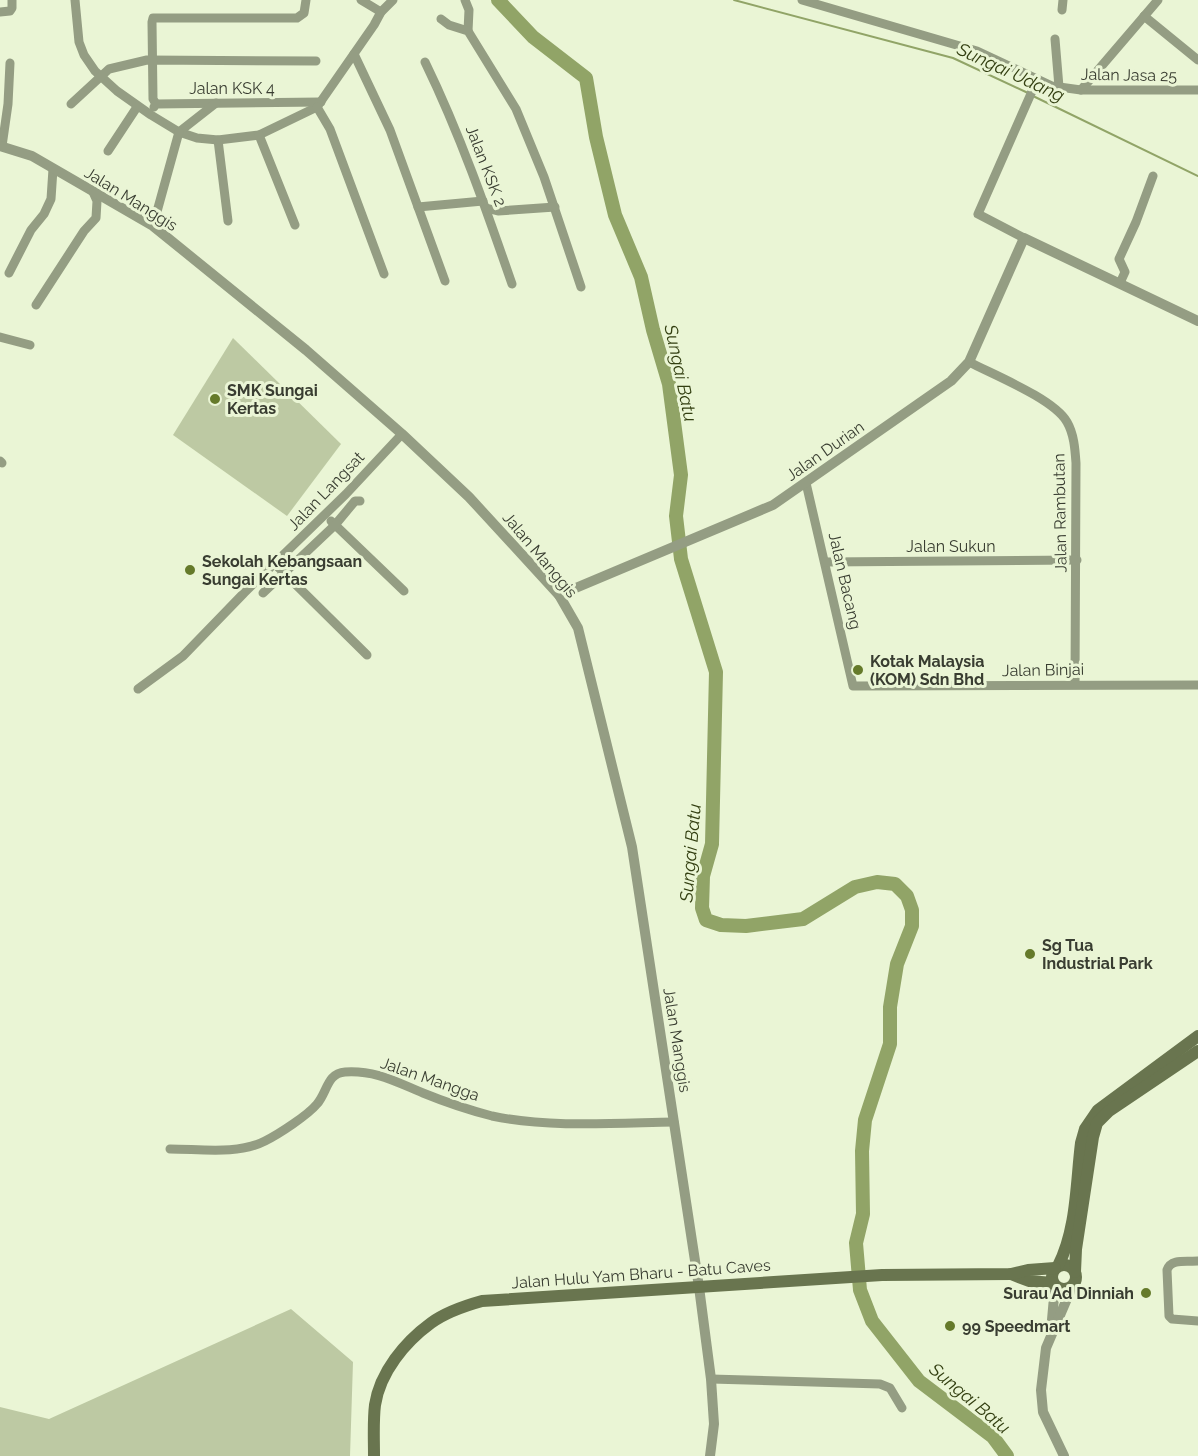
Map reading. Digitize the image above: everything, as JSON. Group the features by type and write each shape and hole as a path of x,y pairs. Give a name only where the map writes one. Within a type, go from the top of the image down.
{"main road":[{"path":"1197,1038 1098,1110 1085,1129 1081,1143 1070,1233 1066,1249 1052,1276 1054,1285 1062,1289 1072,1287 1076,1280 1076,1249 1097,1123 1122,1102 1198,1052"},
{"path":"1056,1267 1066,1265 1075,1272"},
{"name":"Jalan Hulu Yam Bharu - Batu Caves","path":"374,1456 375,1404 384,1378 396,1356 432,1322 458,1308 482,1301 882,1275 1011,1274 1056,1267"},
{"name":"Jalan Hulu Yam Bharu - Batu Caves","path":"1011,1274 1029,1281 1054,1285"}],"street":[{"path":"0,12 10,10 12,0"},
{"path":"75,0 79,42 84,55 100,76 137,106 179,132 197,138 218,140 259,135 319,105 381,12 393,0"},
{"path":"151,115 156,104 153,99 152,22 157,17 297,18 304,13 306,0"},
{"path":"361,0 381,12"},
{"path":"465,0 469,10 468,31 516,109 555,207 580,287"},
{"name":"Jalan Jasa 25","path":"802,0 977,51 1036,84 1081,90 1198,90"},
{"path":"1062,10 1063,0"},
{"path":"1081,90 1158,0"},
{"path":"1144,16 1198,60"},
{"path":"441,19 449,25 468,31"},
{"name":"Jalan Jasa 25","path":"1055,39 1059,87"},
{"path":"354,54 390,130 445,281"},
{"path":"71,104 109,69 153,60 316,61"},
{"name":"Jalan KSK 2","path":"425,62 447,107 485,205 512,284"},
{"path":"1,146 8,104 10,63"},
{"path":"1036,84 978,214 1198,321"},
{"path":"153,226 179,132 216,103"},
{"name":"Jalan KSK 4","path":"156,104 319,105"},
{"path":"319,105 384,274"},
{"path":"108,152 137,106"},
{"path":"259,135 295,225"},
{"path":"218,140 228,221"},
{"name":"Jalan Manggis","path":"1,146 32,156 153,226 306,350 402,434 486,514 559,595 578,628 633,847 711,1379 714,1424 710,1456"},
{"path":"9,273 31,230 44,214 51,199 53,168"},
{"path":"1120,283 1125,272 1119,259 1153,177"},
{"path":"36,305 84,231 96,218 98,201 93,192"},
{"path":"418,207 485,205 498,211 555,207"},
{"name":"Jalan Durian","path":"559,595 773,506 951,381 969,362 1024,238"},
{"path":"0,337 30,345"},
{"name":"Jalan Rambutan","path":"969,362 1045,402 1059,412 1071,431 1076,463 1075,684"},
{"name":"Jalan Langsat","path":"138,689 183,656 243,593 325,516 402,434"},
{"name":"Jalan Bacang","path":"806,483 853,686"},
{"path":"262,593 335,525 355,501 360,501"},
{"path":"325,516 404,591"},
{"name":"Jalan Sukun","path":"825,562 1077,560"},
{"path":"275,564 368,655"},
{"name":"Jalan Binjai","path":"853,686 1198,685"},
{"name":"Jalan Mangga","path":"170,1149 238,1149 263,1142 317,1105 331,1077 341,1072 358,1071 391,1078 422,1093 475,1110 525,1121 674,1122"},
{"path":"1198,1262 1174,1262 1168,1265 1167,1270 1169,1316 1176,1320 1198,1321"},
{"path":"1050,1337 1054,1285"},
{"path":"1064,1456 1048,1426 1041,1398 1046,1348 1072,1287"},
{"path":"711,1379 880,1384 890,1388 902,1408"}],"green space":[{"path":"233,338 341,444 287,516 173,435"},
{"path":"291,1309 353,1362 350,1456 0,1456 0,1407 49,1419"}],"waterway":[{"name":"Sungai Batu","path":"498,0 533,37 586,78 596,137 615,215 641,277 653,330 669,384 681,475 676,516 681,559 716,672 712,844 703,876 702,908 706,920 721,925 746,926 803,919 855,887 877,882 895,884 907,896 912,910 912,926 897,964 890,1007 890,1044 865,1120 862,1151 863,1214 856,1243 860,1290 872,1321 919,1381 993,1437 1007,1456"},
{"name":"Sungai Udang","path":"734,0 953,58 1028,93"},
{"name":"Sungai Udang","path":"1033,96 1198,176"}],"place":[{"name":"SMK Sungai Kertas","path":"215,399"},
{"name":"Sekolah Kebangsaan Sungai Kertas","path":"190,570"},
{"name":"Kotak Malaysia (KOM) Sdn Bhd","path":"858,670"},
{"name":"Sg Tua Industrial Park","path":"1030,954"},
{"name":"Surau Ad Dinniah","path":"1146,1293"},
{"name":"99 Speedmart","path":"950,1326"}]}
